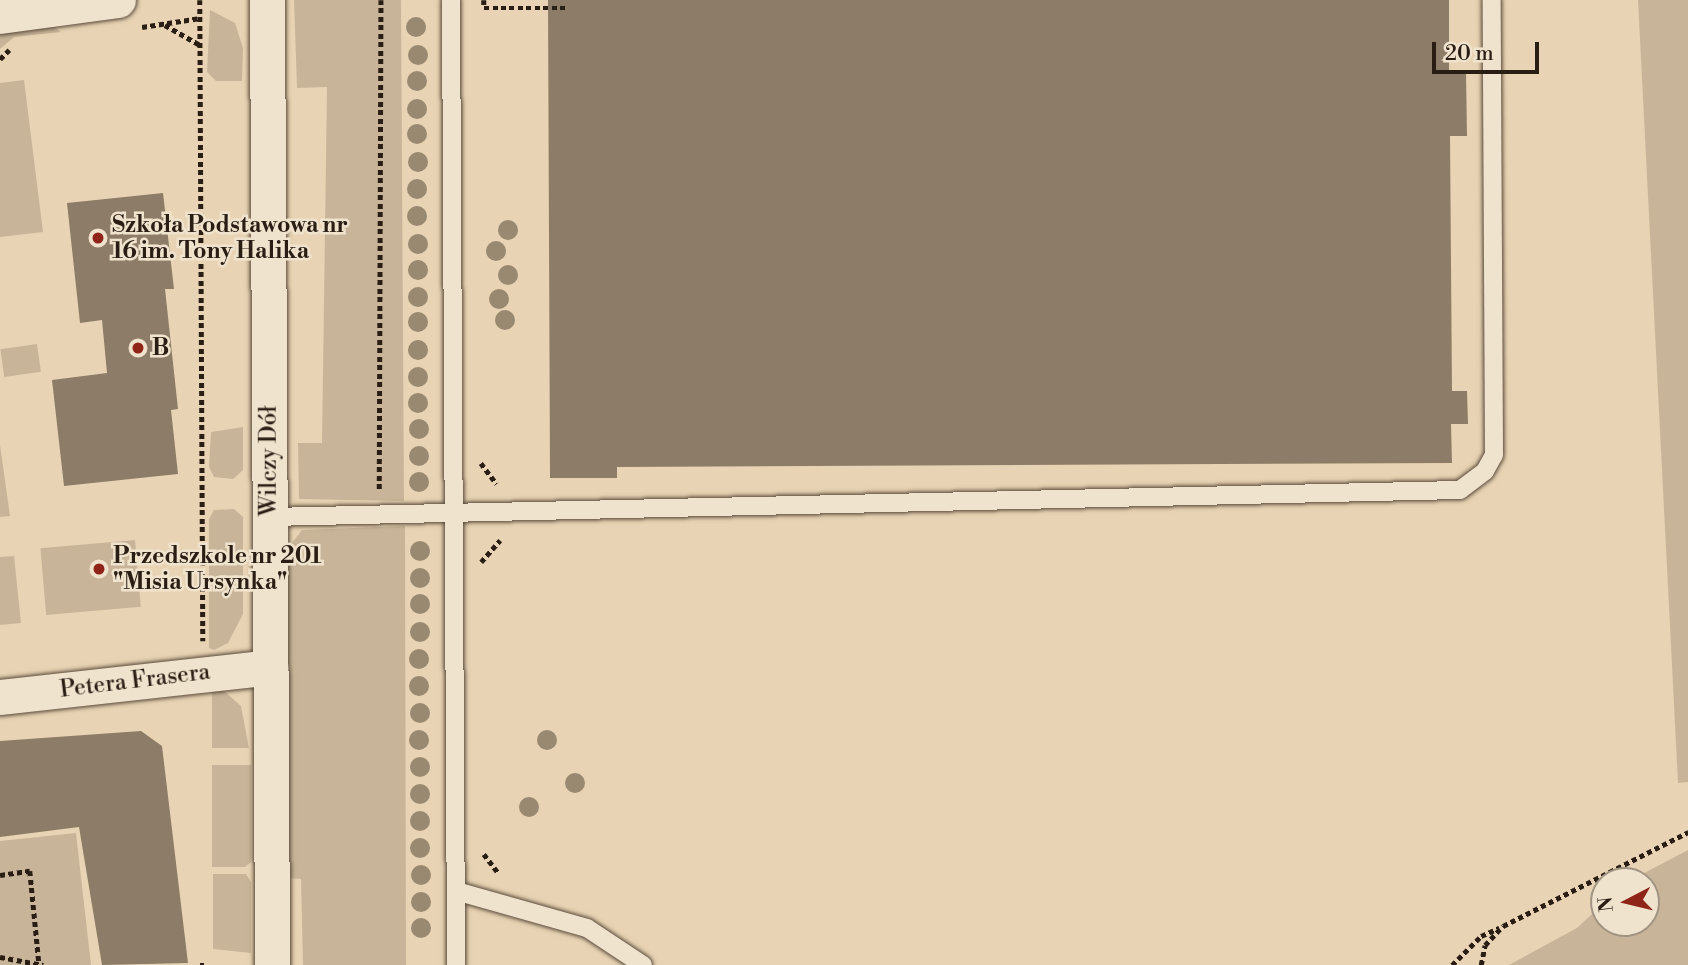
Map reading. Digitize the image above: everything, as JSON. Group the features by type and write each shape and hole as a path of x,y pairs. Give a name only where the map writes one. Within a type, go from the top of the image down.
{"street":[{"path":"0,16 118,0"},
{"name":"Wilczy Dół","path":"267,0 272,965"},
{"name":"Petera Frasera","path":"0,697 270,667"}],"lane":[{"path":"451,0 456,965"},
{"path":"270,517 1460,490 1486,471 1494,455 1492,0"},
{"path":"456,891 587,928 643,965"}],"path":[{"path":"200,0 203,646"},
{"path":"378,515 381,0"},
{"path":"484,0 484,8 568,8"},
{"path":"165,25 200,46"},
{"path":"478,452 487,475 509,491"},
{"path":"479,571 492,545 509,537"},
{"path":"1452,965 1481,936 1688,832"},
{"path":"481,846 491,868 511,880"},
{"path":"0,875 30,872 41,964 0,957"},
{"path":"1481,965 1485,945 1503,926"}],"shaded area":[{"path":"294,0 401,0 404,501 299,499 298,443 322,443 327,87 297,88"},
{"path":"1638,0 1688,0 1688,782 1678,783"},
{"path":"210,10 235,23 243,48 242,81 216,81 207,72"},
{"path":"52,26 61,32 14,37 0,49 0,33"},
{"path":"24,80 43,232 0,237 0,83"},
{"path":"37,344 41,372 4,377 0,349"},
{"path":"243,427 243,470 233,479 214,477 209,467 211,432"},
{"path":"0,445 10,516 0,517"},
{"path":"234,509 243,517 243,614 228,643 214,650 209,648 209,519 214,510"},
{"path":"405,526 406,965 303,965 301,879 288,878 288,548 302,530"},
{"path":"135,540 141,607 46,615 40,548"},
{"path":"14,556 21,623 0,625 0,557"},
{"path":"212,689 224,691 241,706 249,748 212,748"},
{"path":"212,765 251,765 251,862 245,867 212,867"},
{"path":"76,833 91,965 0,965 0,841"},
{"path":"1688,850 1688,965 1509,965 1577,928 1590,916 1590,937 1660,937 1660,867 1656,867"},
{"path":"213,874 246,874 251,882 251,953 213,949"}],"building":[{"path":"548,0 1449,0 1449,71 1466,71 1467,136 1450,136 1452,391 1467,391 1468,424 1451,424 1452,463 617,467 617,478 550,478"},
{"name":"B","path":"163,193 174,289 165,289 178,409 171,410 178,474 64,486 52,380 107,373 102,320 80,323 67,203"},
{"path":"141,731 162,746 188,963 102,965 79,827 0,837 0,741"}],"place":[{"name":"Szkoła Podstawowa nr 16 im. Tony Halika","path":"98,238"},
{"name":"B","path":"138,348"},
{"name":"Przedszkole nr 201 \"Misia Ursynka\"","path":"99,569"}]}
